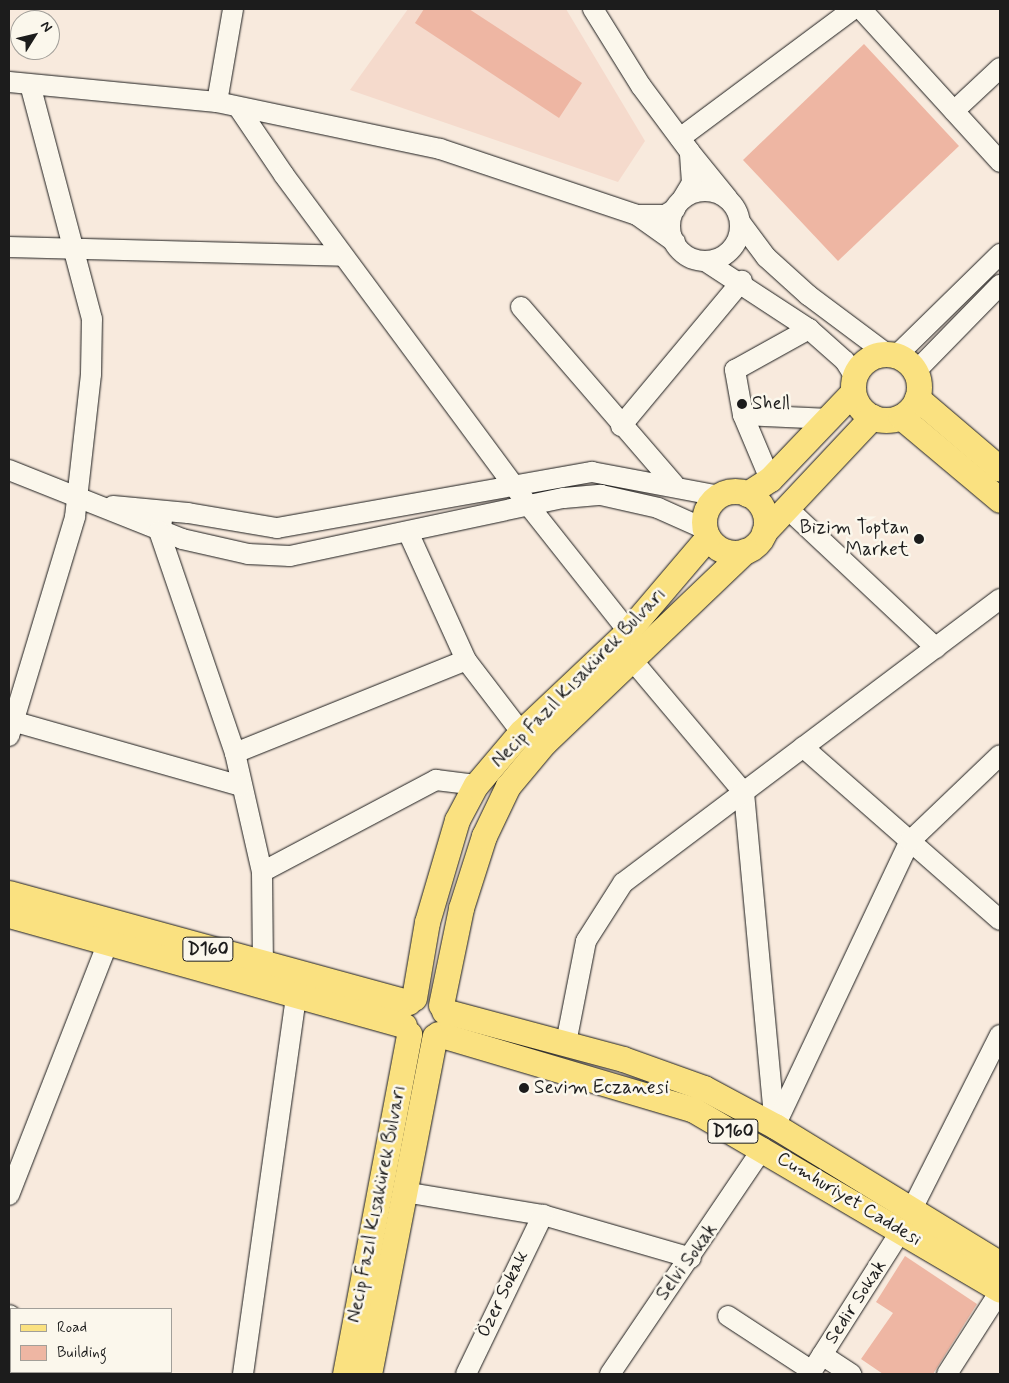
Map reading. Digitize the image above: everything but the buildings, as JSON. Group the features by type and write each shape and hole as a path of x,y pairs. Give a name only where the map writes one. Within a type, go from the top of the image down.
{"main road":[{"path":"872,417 788,509 764,532 757,544 745,551 725,552 706,533 706,512 719,496 747,494 770,479 830,419 854,385 867,360 899,361 917,398 1000,469"},
{"path":"854,385 863,411 872,417 901,417 1000,500"},
{"path":"901,417 917,398"},
{"path":"747,494 762,507 764,532"},
{"name":"Necip Fazıl Kısakürek Bulvarı","path":"345,1374 409,1015 433,903 457,820 476,785 521,732 628,631 706,533"},
{"name":"Necip Fazıl Kısakürek Bulvarı","path":"369,1374 461,908 484,836 508,786 544,742 634,661 745,551"},
{"name":"D160","path":"9,893 263,964 409,1015"},
{"name":"D160","path":"9,915 296,996 409,1015"},
{"path":"429,996 440,1021 422,1039 409,1015 429,996"},
{"name":"Cumhuriyet Caddesi","path":"440,1021 566,1044 704,1088 775,1126 907,1219 1000,1291"},
{"name":"Cumhuriyet Caddesi","path":"440,1021 692,1109 763,1148 1000,1264"}],"street":[{"path":"217,102 233,9"},
{"path":"685,145 853,9"},
{"path":"861,9 1000,162"},
{"path":"602,12 641,86 729,200 740,222 766,257 808,295 899,361"},
{"path":"954,111 1000,68"},
{"path":"9,82 217,102 440,149 637,215 674,242 687,256 705,261 742,281 809,329 845,361 854,385"},
{"path":"30,85 75,245 92,318 77,495 10,726 240,786"},
{"path":"238,107 343,256 514,483 529,506 628,631"},
{"path":"674,242 670,226 679,203 692,182 685,145"},
{"path":"637,215 665,215 679,203 702,191 729,200"},
{"path":"705,261 727,254 735,245 740,222"},
{"path":"9,247 75,245 343,256"},
{"path":"899,361 1000,254"},
{"path":"620,426 742,281"},
{"path":"899,361 1000,285"},
{"path":"521,307 620,426 674,484"},
{"path":"770,479 743,415 735,370 809,329"},
{"path":"743,415 830,419"},
{"path":"9,470 106,506 159,531 248,554 290,556 529,506 601,494 658,508 706,533"},
{"path":"106,506 164,510 277,528 514,483 592,472 674,484 719,496"},
{"path":"788,509 936,648"},
{"path":"164,510 159,531 235,753 240,786 262,872 263,964"},
{"path":"408,532 466,660 521,732"},
{"path":"566,1044 586,941 623,883 1000,599"},
{"path":"235,753 466,660"},
{"path":"634,661 744,793 775,1126"},
{"path":"803,747 1000,920"},
{"path":"775,1126 910,841 1000,755"},
{"path":"262,872 436,780 476,785"},
{"path":"9,1195 108,942"},
{"path":"243,1374 296,996"},
{"name":"Sedir Sokak","path":"815,1367 907,1219 1000,1035"},
{"name":"Selvi Sokak","path":"610,1374 691,1258 763,1148"},
{"path":"404,1192 542,1215 691,1258"},
{"name":"Özer Sokak","path":"466,1374 542,1215"},
{"path":"947,1374 1000,1291"},
{"path":"728,1316 815,1367 851,1374"}],"shaded area":[{"path":"408,9 566,9 645,141 618,182 350,90"}],"place":[{"name":"Shell","path":"742,404"},
{"name":"Bizim Toptan Market","path":"919,539"},
{"name":"Sevim Eczanesi","path":"524,1088"}]}
